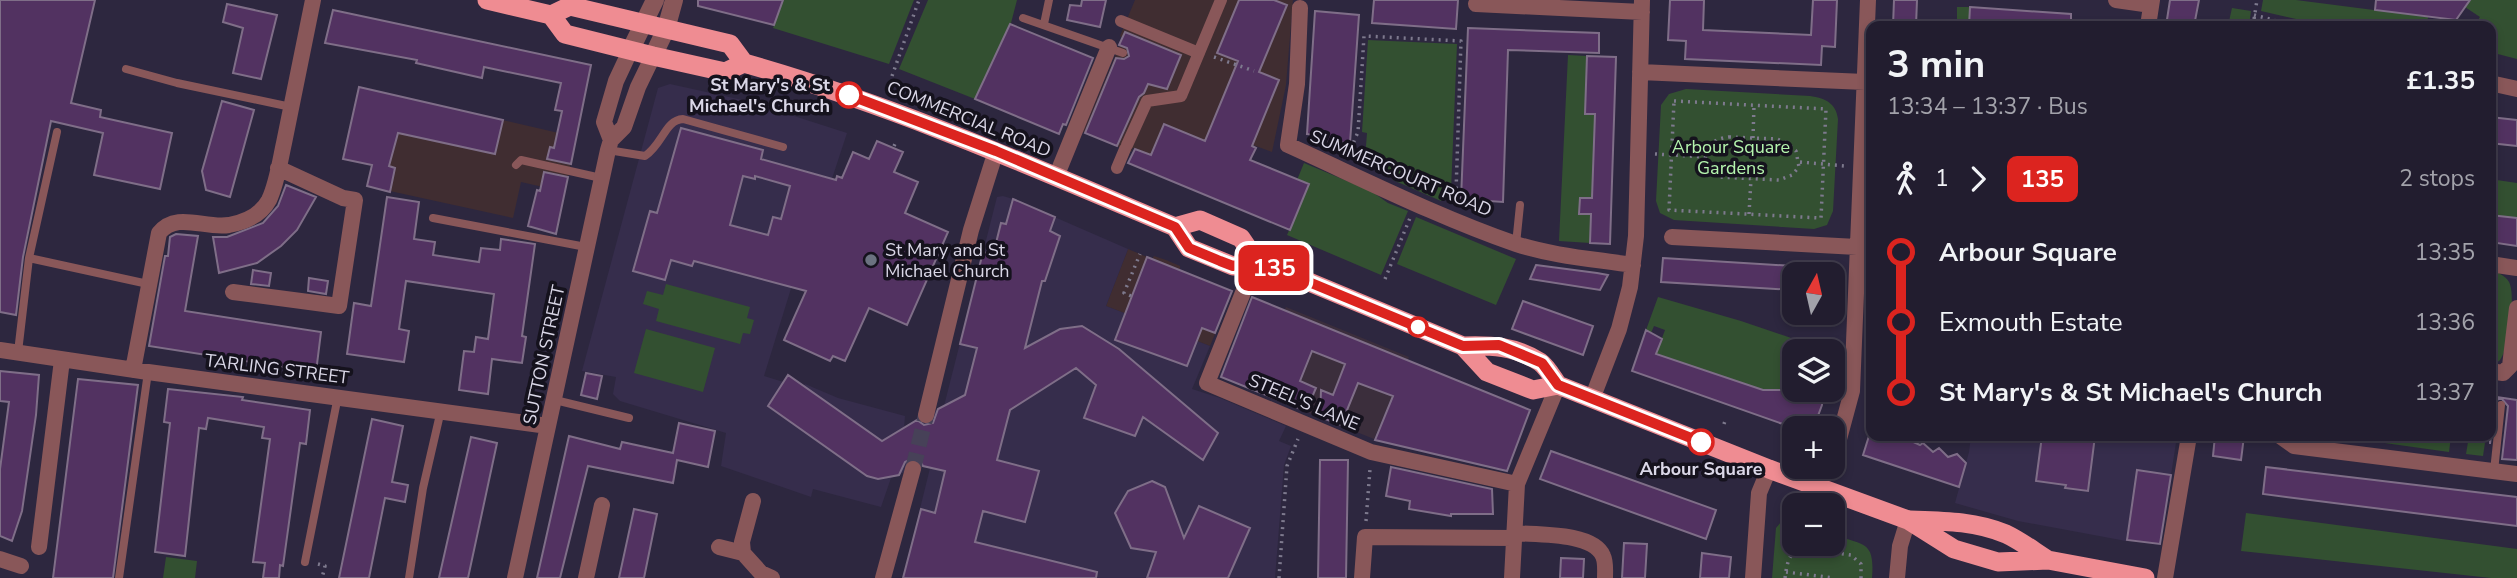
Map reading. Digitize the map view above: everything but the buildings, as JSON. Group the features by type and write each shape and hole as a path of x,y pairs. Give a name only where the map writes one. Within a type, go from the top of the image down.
{"highway":[{"name":"COMMERCIAL ROAD","path":"487,0 551,15 570,6 730,44 744,63 848,94 996,151 1175,227 1189,248 1220,261 1233,266 1256,260"},
{"name":"COMMERCIAL ROAD","path":"551,15 565,34 653,56 724,72 744,63"},
{"name":"COMMERCIAL ROAD","path":"1175,227 1200,220 1241,238 1256,260 1463,346 1499,345 1542,363 1558,385 1769,469 1909,520 1954,549 1998,562 2048,560 2146,578"},
{"name":"COMMERCIAL ROAD","path":"1463,346 1487,372 1533,390 1558,385"},
{"name":"COMMERCIAL ROAD","path":"1909,520 1962,522 2007,534 2048,560"}],"street":[{"path":"141,371 148,284 159,233 166,224 177,221 212,226 227,225 255,216 269,201 313,0"},
{"path":"631,49 655,0"},
{"path":"653,56 666,29 674,0"},
{"path":"1117,168 1147,101 1181,96 1221,0"},
{"path":"1867,21 1868,0"},
{"path":"2116,0 2152,2 2148,21"},
{"path":"1476,4 1642,6 1633,265 1619,329 1592,399"},
{"name":"SUMMERCOURT ROAD","path":"1300,8 1297,84 1288,145 1416,203 1516,244 1552,253 1633,265"},
{"path":"1121,21 1199,53"},
{"name":"SUTTON STREET","path":"515,578 609,145 604,122 615,81 631,49"},
{"path":"1056,177 1116,50"},
{"path":"1845,417 1852,391 1862,239 1866,55"},
{"name":"SUTTON STREET","path":"609,145 624,127 638,87 653,56"},
{"path":"1640,72 1865,82"},
{"path":"2496,84 2517,89"},
{"path":"926,415 971,230 996,151"},
{"path":"233,292 339,306 355,200 343,198 278,169"},
{"path":"1672,237 1862,239"},
{"name":"STEEL'S LANE","path":"1256,260 1207,383 1371,452 1517,484"},
{"path":"2496,265 2517,268"},
{"path":"2496,372 2502,373 2510,366 2517,308"},
{"name":"TARLING STREET","path":"0,350 548,426"},
{"path":"39,547 62,360"},
{"path":"1512,578 1517,484 1558,385"},
{"path":"2165,578 2188,441"},
{"path":"2287,441 2294,446 2517,474"},
{"path":"883,578 913,469"},
{"path":"1754,578 1759,493 1769,469"},
{"path":"1823,489 1827,479"},
{"path":"743,553 742,542 753,500"},
{"path":"586,578 602,505"},
{"path":"1897,578 1900,546 1909,520"},
{"path":"1362,578 1365,537 1514,536 1574,537 1588,541 1599,549 1604,557 1605,578"},
{"path":"719,547 743,553 761,573 772,578"},
{"path":"0,559 21,566"}],"lane":[{"path":"1044,24 1049,0"},
{"path":"1023,18 1116,50"},
{"path":"126,69 177,83 291,107"},
{"path":"609,145 646,156 655,149 670,123 675,119 683,119 783,147"},
{"path":"18,352 29,258 57,132"},
{"path":"516,165 521,160 601,178"},
{"path":"1516,244 1520,205"},
{"path":"433,218 586,247"},
{"path":"29,258 148,284"},
{"path":"119,578 141,371"},
{"path":"306,562 338,397"},
{"path":"555,400 629,418"},
{"path":"2494,471 2501,405"},
{"path":"409,578 423,488 441,410"}],"path":[{"path":"892,75 919,0"},
{"path":"2253,21 2257,0"},
{"path":"2254,15 2277,21"},
{"path":"1342,170 1358,132 1364,36 1461,41 1456,192"},
{"path":"1199,53 1254,71"},
{"path":"1674,101 1826,109 1821,218 1669,210 1672,155 1674,101"},
{"path":"1753,138 1754,105"},
{"path":"1720,138 1753,138 1777,139 1796,151 1799,162 1792,175 1783,180 1719,177 1706,166 1708,146 1720,138"},
{"path":"1658,155 1705,157"},
{"path":"1799,162 1841,165"},
{"path":"1749,214 1751,179"},
{"path":"1385,279 1416,203"},
{"path":"1131,296 1124,293 1140,254"},
{"path":"1279,578 1287,466 1305,423"},
{"path":"1365,537 1371,452"},
{"path":"1845,554 1856,558 1861,564 1861,578"},
{"path":"1786,578 1790,556"},
{"path":"1786,572 1835,578"}],"shaded area":[{"path":"1135,0 1293,0 1286,85 1272,152 1210,129 1205,141 1151,155 1133,148 1131,152 1083,132 1123,38 1120,36"},
{"path":"670,84 747,101 847,133 801,273 793,282 764,376 803,388 805,384 838,398 905,416 904,428 944,406 997,197 1013,199 1128,249 1106,306 1210,346 1192,389 1286,426 1279,441 1291,446 1284,465 1275,578 903,578 932,460 891,478 881,507 813,489 811,497 721,466 726,433 620,401 613,394 616,377 582,371 658,88"},
{"path":"359,87 576,137 565,192 521,182 513,218 367,186 371,165 343,159"},
{"path":"1128,249 1152,259 1154,256 1166,260 1180,266 1180,270 1233,291 1210,346 1106,306"},
{"path":"1286,307 1409,357 1374,439 1252,390"},
{"path":"1970,441 2176,441 2171,475 2137,471 2126,541 2018,521 1955,503"}],"green space":[{"path":"783,0 914,0 889,64 773,28"},
{"path":"928,0 1017,0 1011,23 975,99 899,69"},
{"path":"2263,0 2296,0 2428,17 2428,21 2305,21 2261,11"},
{"path":"2470,0 2517,0 2517,59 2496,54 2496,21 2477,21 2480,17 2465,7"},
{"path":"1957,7 1970,7 1969,21 1957,21"},
{"path":"2232,8 2251,11 2250,21 2229,21"},
{"path":"1368,40 1457,44 1451,191 1447,189 1441,201 1393,180 1388,171 1365,159 1367,133 1362,132"},
{"path":"1568,55 1587,56 1585,113 1595,114 1592,198 1580,198 1579,213 1591,214 1590,243 1559,241"},
{"name":"Arbour Square Gardens","path":"1686,89 1810,96 1832,105 1838,119 1833,211 1827,225 1814,229 1674,220 1660,213 1656,201 1661,105 1669,94"},
{"path":"1304,163 1371,191 1388,203 1408,211 1381,275 1287,235 1309,185 1297,180"},
{"path":"2496,180 2517,183 2517,218 2496,216"},
{"path":"1416,217 1516,259 1496,305 1397,264"},
{"path":"2496,272 2509,282 2512,298 2509,334 2503,354 2497,362"},
{"path":"666,284 750,307 747,318 754,320 750,334 743,333 740,344 656,321 659,309 643,304 647,291 663,295"},
{"path":"1658,297 1794,339 1782,339 1782,397 1656,354 1665,330 1654,326 1651,333 1646,330"},
{"path":"646,329 715,348 703,392 634,373"},
{"path":"2370,441 2450,441 2449,452"},
{"path":"2468,441 2485,441 2483,456 2466,454"},
{"path":"2246,513 2517,549 2517,578 2491,578 2241,551"},
{"path":"1781,522 1782,556 1845,556 1845,538 1860,543 1869,551 1872,557 1872,578 1772,578 1776,528"},
{"path":"166,557 197,561 195,578 163,578"}],"tunnel":[{"path":"913,469 926,415"}],"bus line":[{"name":"135","path":"849,95 996,151 1175,227 1189,248 1220,261 1233,266 1256,260 1463,346 1499,345 1542,363 1558,385 1701,442"}],"place":[{"name":"St Mary's & St Michael's Church","path":"849,95"},
{"name":"St Mary and St Michael Church","path":"871,260"},
{"name":"Arbour Square","path":"1701,442"}]}
